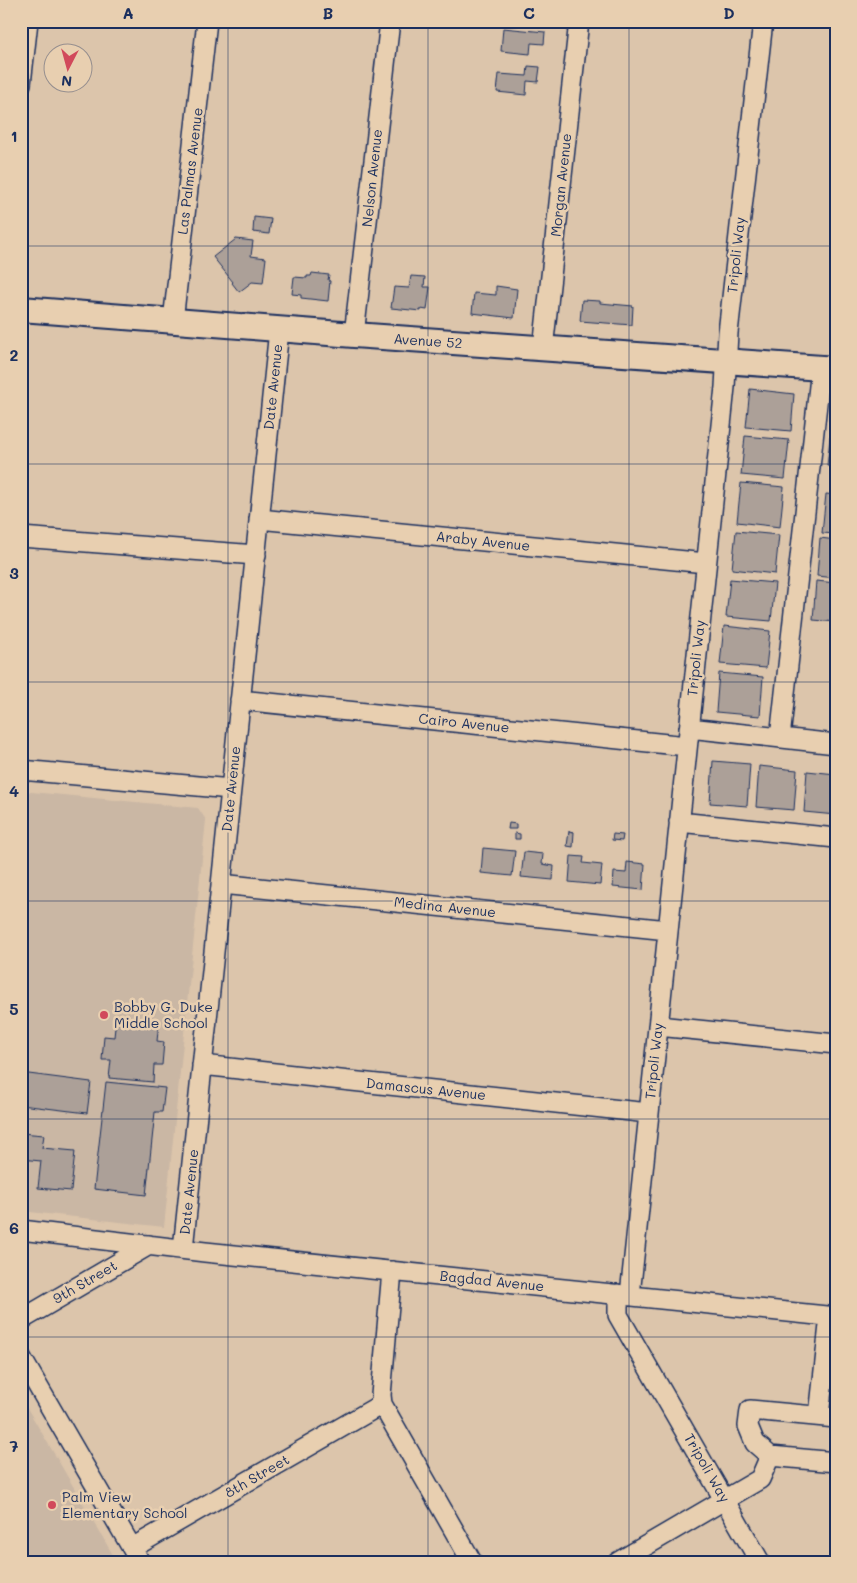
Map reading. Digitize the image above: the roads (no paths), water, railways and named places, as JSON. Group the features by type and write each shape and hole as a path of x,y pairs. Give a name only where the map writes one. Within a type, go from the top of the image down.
{"main road":[{"name":"Avenue 52","path":"21,309 279,330 828,368"}],"street":[{"path":"21,84 28,21"},
{"name":"Las Palmas Avenue","path":"173,321 207,21"},
{"name":"Nelson Avenue","path":"354,335 390,21"},
{"name":"Morgan Avenue","path":"543,349 579,21"},
{"name":"Tripoli Way","path":"760,1562 618,1314 624,1295 649,1113 728,333 763,21"},
{"name":"Date Avenue","path":"183,1249 279,330"},
{"path":"780,738 828,368"},
{"name":"Araby Avenue","path":"259,519 706,563"},
{"path":"21,537 256,554"},
{"name":"Cairo Avenue","path":"240,700 688,737 780,738 836,744"},
{"path":"21,770 231,789"},
{"path":"679,822 836,838"},
{"name":"Medina Avenue","path":"221,884 668,930"},
{"path":"658,1026 836,1044"},
{"name":"Damascus Avenue","path":"202,1064 649,1113"},
{"name":"Bagdad Avenue","path":"21,1230 183,1249 833,1316"},
{"name":"9th Street","path":"21,1320 149,1245"},
{"path":"392,1271 381,1395 382,1404 472,1562"},
{"path":"833,1316 827,1417 750,1410 748,1426 754,1443 770,1456 836,1462"},
{"path":"21,1357 136,1555"},
{"name":"8th Street","path":"136,1555 382,1404"},
{"path":"618,1562 760,1479 770,1456"}],"place":[{"name":"Bobby G. Duke Middle School","path":"104,1015"},
{"name":"Palm View Elementary School","path":"52,1505"}]}
